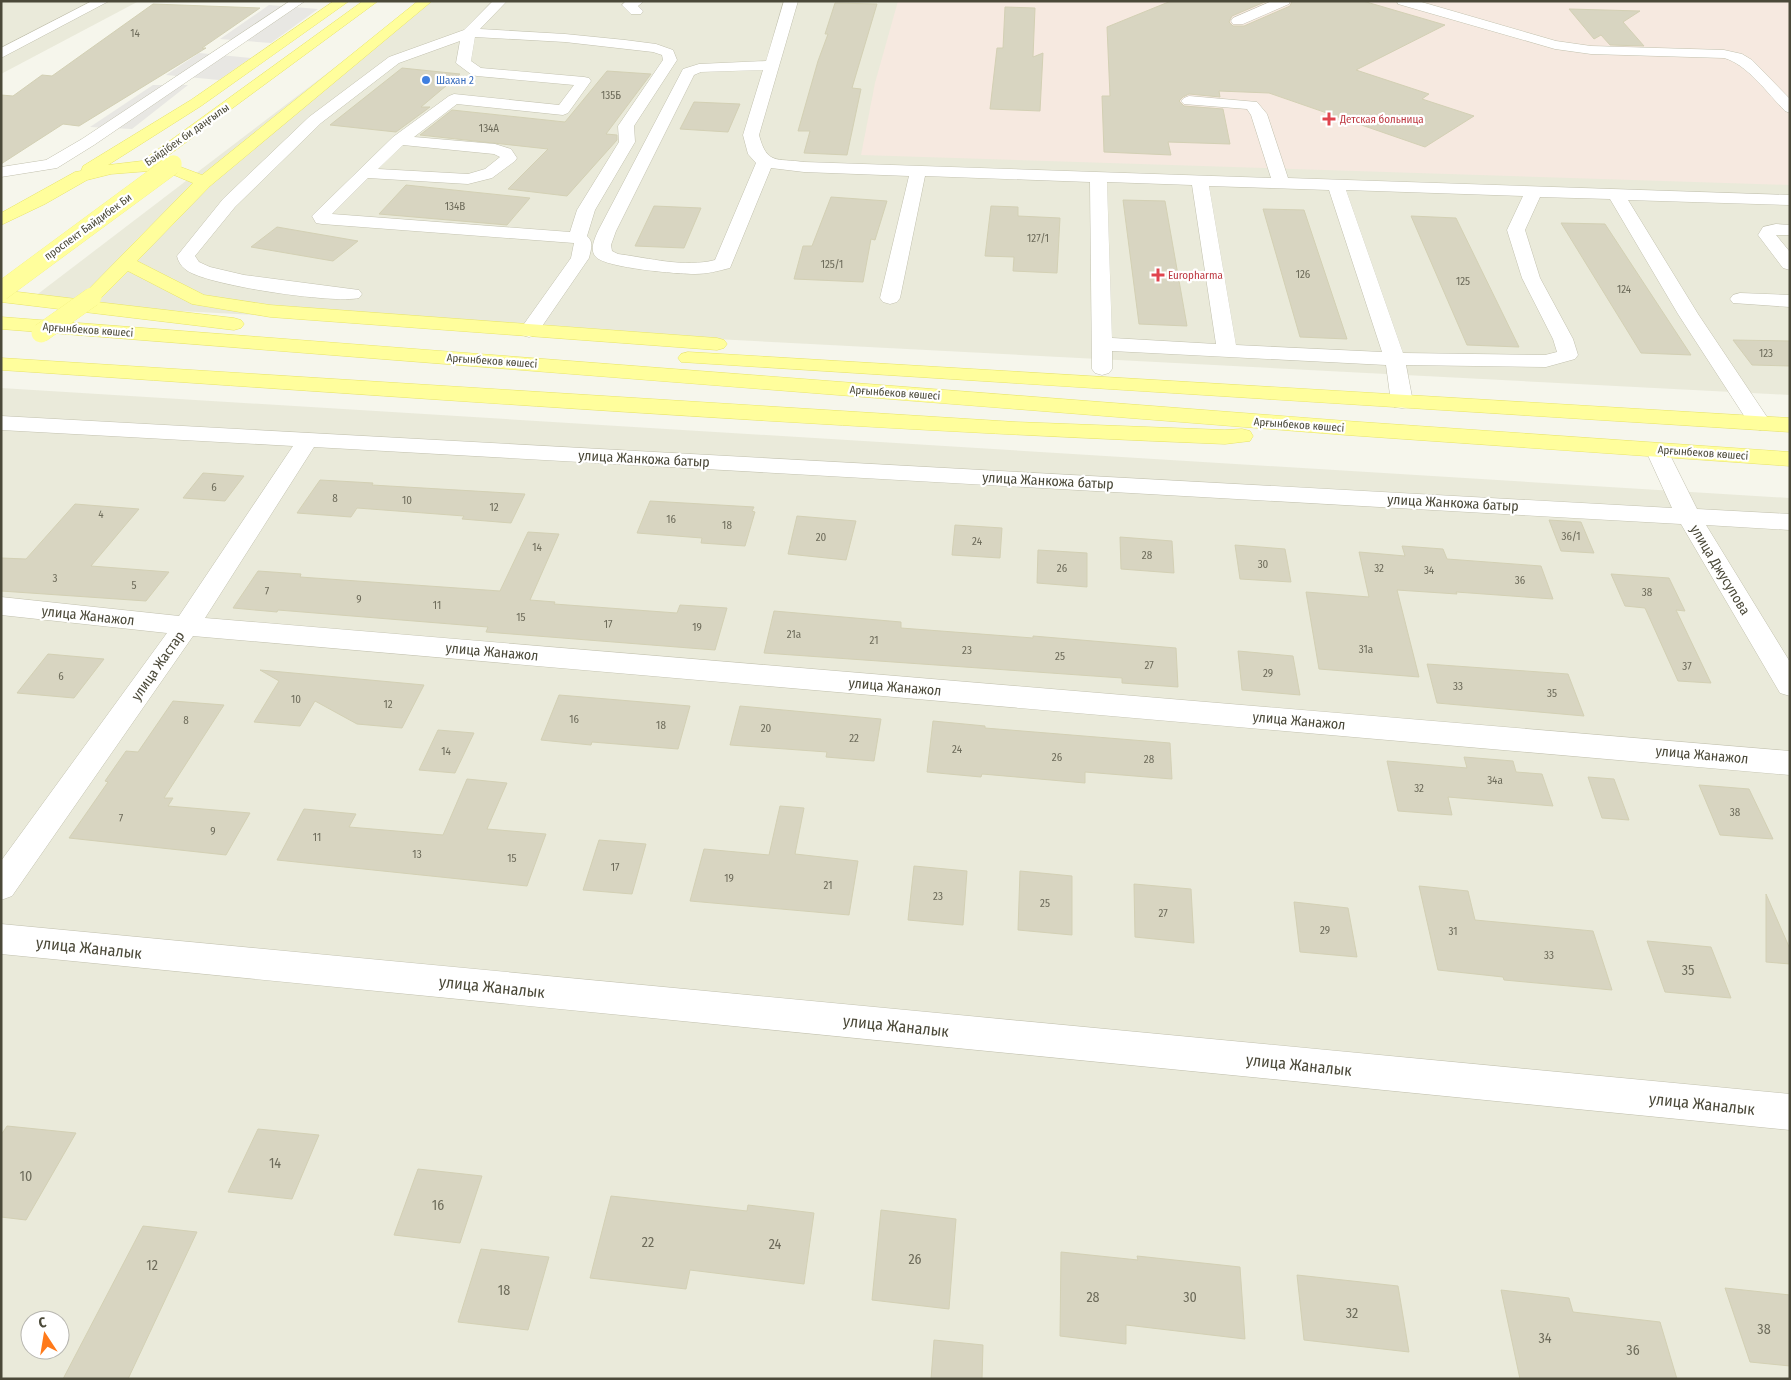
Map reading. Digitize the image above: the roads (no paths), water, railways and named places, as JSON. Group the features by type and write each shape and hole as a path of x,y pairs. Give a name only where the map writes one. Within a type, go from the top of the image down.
{"main road":[{"path":"1,220 81,176 121,148 194,104 343,1"},
{"path":"1,353 41,333 92,297 204,182 426,1"},
{"name":"Бәйдібек би даңғылы","path":"280,86 378,4"},
{"name":"Бәйдібек би даңғылы","path":"118,184 378,4"},
{"name":"проспект Байдибек Би","path":"1,291 180,159"},
{"path":"81,176 111,168 164,165 204,182"},
{"path":"1,213 39,200"},
{"path":"127,263 199,300 270,311 529,331 1102,369 1239,383 1328,397"},
{"name":"Арғынбеков көшесі","path":"1,296 364,338 1790,425"},
{"name":"Арғынбеков көшесі","path":"1,323 1346,428 1790,459"},
{"path":"1,364 715,412 1016,429 1225,437 1346,428"}],"street":[{"path":"1,54 103,1"},
{"path":"1,172 51,164 121,120 299,1"},
{"path":"454,98 563,110 584,82 477,72 463,63 469,33 501,1"},
{"path":"791,1 751,135 756,154 765,162 804,167 1098,178 1790,200"},
{"path":"1238,21 1284,1"},
{"path":"1404,1 1555,45 1591,50 1724,54 1737,57 1747,64 1790,108"},
{"path":"352,294 280,286 210,274 191,266 186,256 229,203 316,120 394,60 469,33 566,38 656,48 668,53 670,60 626,126 627,142 586,210 577,238"},
{"path":"765,162 723,264 709,268 694,269 614,259 603,254 602,245 607,231 688,72 704,67 772,65"},
{"path":"477,72 454,98 399,140 321,216 322,219 577,238 582,240 583,245 580,258 529,331"},
{"path":"1189,101 1252,105 1259,114 1281,184"},
{"path":"364,173 468,179 483,178 492,173 509,158 505,152 495,149 399,140"},
{"path":"890,298 918,171"},
{"path":"1098,178 1102,369"},
{"path":"1200,181 1227,350"},
{"path":"1336,186 1395,359 1402,402"},
{"path":"1102,344 1395,359 1546,361 1568,355 1563,340 1531,278 1516,230 1534,191"},
{"path":"1616,193 1688,314 1760,423"},
{"path":"1790,230 1776,229 1769,231 1767,235 1790,264"},
{"path":"1740,299 1790,301"},
{"name":"улица Жанкожа батыр","path":"1,423 1790,522"},
{"name":"улица Жастар","path":"1,886 186,626 307,441"},
{"name":"улица Джусупова","path":"1657,451 1688,516 1790,686"},
{"name":"улица Жанажол","path":"1,606 186,626 1790,763"},
{"name":"улица Жаналык","path":"1,939 1790,1112"}],"place":[{"name":"Шахан 2","path":"426,80"},
{"name":"Детская больница","path":"1329,119"},
{"name":"Europharma","path":"1158,275"}]}
